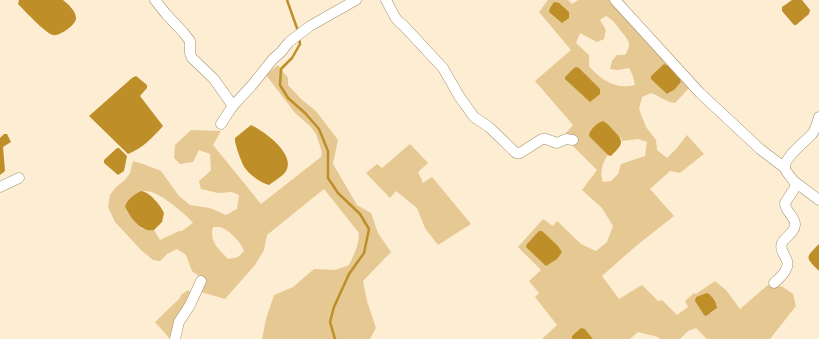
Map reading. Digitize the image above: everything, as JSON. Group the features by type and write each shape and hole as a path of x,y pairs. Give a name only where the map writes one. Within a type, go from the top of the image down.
{"street":[{"path":"155,0 166,14 184,32 190,41 190,53 192,58 214,79 233,106"},
{"path":"221,124 233,106 254,84 273,59 297,35 356,0"},
{"path":"386,0 398,21 443,68 459,96 474,117 489,127 516,152 520,153 542,139 557,143 566,139 573,140"},
{"path":"615,0 700,93 760,149 785,168 795,182 819,200"},
{"path":"785,168 786,161 812,134 819,117"},
{"path":"0,187 19,178"},
{"path":"774,283 786,271 787,267 787,259 781,247 782,243 795,225 793,218 786,209 785,203 796,186 795,182"},
{"path":"175,339 179,322 190,305 201,281"}],"shaded area":[{"path":"19,0 63,0 73,10 76,15 76,21 71,27 63,32 53,35 40,26 25,12 18,4"},
{"path":"548,0 568,0 572,4 578,0 623,0 691,86 675,103 651,93 642,97 639,109 646,127 656,140 657,150 667,158 687,135 704,154 680,173 670,171 650,189 674,216 636,246 602,276 619,299 642,285 658,301 662,300 677,315 688,307 685,301 694,293 696,294 715,281 726,290 740,309 769,284 783,287 793,294 796,306 770,339 707,339 696,328 688,331 680,339 660,339 658,337 638,332 630,339 593,339 585,329 572,336 572,339 542,339 557,325 535,297 539,293 529,281 541,270 518,247 543,219 553,226 557,221 581,244 596,251 607,242 613,226 602,208 582,190 597,170 572,145 566,133 573,125 535,81 571,50 539,12","holes":["606,16 616,24 627,39 629,47 625,55 617,55 612,61 610,69 618,70 629,68 635,85 615,85 599,76 589,66 589,55 576,43 580,33 597,42 604,39 606,30 600,20","668,66 681,82 669,94","621,137 622,141 638,139 647,142 645,156 621,164 618,174 611,181 603,182 601,176 603,164","711,295 717,305 717,308 711,313"]},
{"path":"792,0 802,0 810,10 809,14 796,25 794,25 782,11 782,7"},
{"path":"554,2 559,3 569,12 569,18 562,23 549,12"},
{"path":"664,64 668,66 681,82 674,90 667,94 651,79 651,76"},
{"path":"278,65 288,78 288,85 301,99 316,111 338,140 333,164 357,205 371,213 378,233 391,252 363,281 367,301 376,328 370,339 262,339 266,319 274,295 293,287 314,269 335,270 349,265 354,254 359,233 324,189 267,235 264,250 255,265 225,299 201,292 205,284 203,279 192,271 186,255 177,249 167,254 160,261 153,260 142,251 115,222 108,207 110,195 130,173 133,161 161,171 179,196 190,205 210,208 226,215 237,209 239,195 232,192 218,193 201,189 199,181 211,170 210,154 199,150 193,162 180,164 174,158 175,145 191,130 221,131 213,145 261,204 321,157 322,152 316,134 310,126 295,113 266,75","holes":["141,191 152,192 163,198 193,223 182,231 160,240 154,230 142,229 127,212 125,207","213,227 220,227 231,233 238,240 244,251 238,257 228,259 218,248 212,237"]},
{"path":"576,67 579,68 600,89 600,94 590,102 565,79 565,77"},
{"path":"136,76 147,85 147,88 140,96 163,126 143,146 128,154 89,116"},
{"path":"603,121 610,126 621,140 620,146 611,156 608,155 589,136 590,131 598,123"},
{"path":"251,125 263,132 277,144 287,157 288,164 286,171 269,185 259,181 247,171 237,149 235,138"},
{"path":"4,134 7,134 11,142 3,147 5,171 0,175 0,138"},
{"path":"410,144 428,163 418,172 423,183 432,177 471,224 438,245 425,228 417,208 396,191 390,198 366,173 377,164 382,168"},
{"path":"117,148 119,148 127,156 124,171 118,175 104,163 104,160"},
{"path":"141,191 151,196 164,213 162,222 154,230 140,227 125,207 129,200"},
{"path":"539,231 542,231 558,246 562,252 557,259 546,266 526,247"},
{"path":"819,244 819,271 808,258 811,252"},
{"path":"188,290 192,294 170,339 155,322 180,298 181,295"},
{"path":"707,293 714,299 717,308 706,316 695,301 696,297"},
{"path":"581,328 585,329 593,339 572,339 572,336"}],"waterway":[{"path":"287,0 298,31"},
{"path":"299,38 300,44 292,58 281,69 280,85 288,98 305,113 319,129 328,151 328,178 338,193 360,214 369,229 364,253 349,274 334,307 330,322 335,339"}]}
